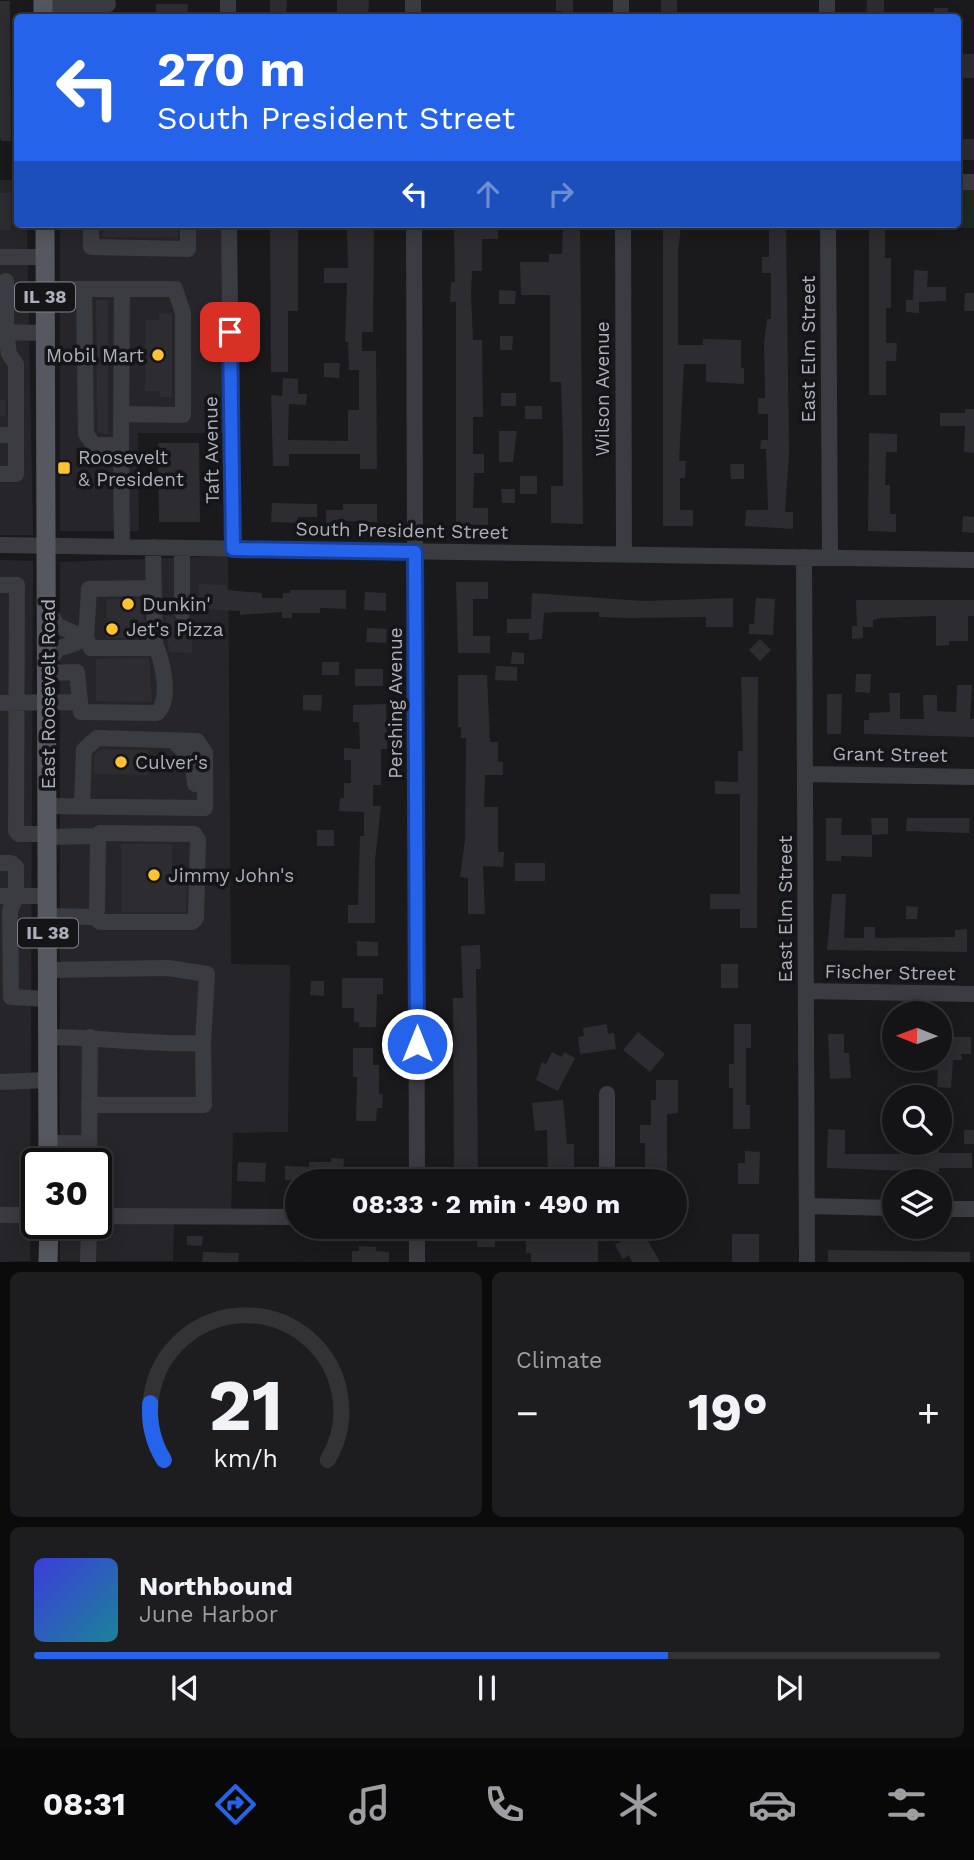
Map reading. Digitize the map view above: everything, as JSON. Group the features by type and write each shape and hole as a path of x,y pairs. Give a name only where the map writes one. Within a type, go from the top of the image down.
{"main road":[{"name":"East Roosevelt Road","path":"45,228 48,1148"},
{"path":"48,1262 49,1239"}],"street":[{"path":"43,8 108,4"},
{"path":"91,228 91,247 188,249 188,228"},
{"name":"Taft Avenue","path":"229,228 233,549"},
{"name":"Pershing Avenue","path":"414,228 417,1169"},
{"name":"Wilson Avenue","path":"622,228 624,554"},
{"name":"East Elm Street","path":"828,228 830,558"},
{"path":"0,257 45,257"},
{"path":"0,474 16,474 8,435 16,365 6,357 3,332 6,281"},
{"path":"45,289 175,289 183,313 183,415 122,414"},
{"path":"84,289 86,434 94,445 121,445"},
{"path":"122,289 122,547"},
{"path":"3,332 46,332"},
{"name":"South President Street","path":"0,545 830,558"},
{"path":"152,588 89,589 83,638 57,649 48,668 77,673 81,712 161,711 164,666 155,644 153,547"},
{"path":"182,548 182,613"},
{"name":"East Elm Street","path":"804,557 807,1262"},
{"path":"830,558 974,560"},
{"path":"0,585 17,585 17,624 7,733 7,764 16,831 19,834 48,836 188,832 198,839 196,918 192,922 100,922 95,917 8,896"},
{"path":"17,624 47,616 58,626 83,638 91,648 148,648 155,644"},
{"path":"8,703 80,702"},
{"path":"48,806 82,807 205,808 205,752 197,741 97,738 84,750 82,807"},
{"name":"Grant Street","path":"806,774 974,777"},
{"path":"95,836 98,857 95,917"},
{"path":"0,863 15,864 8,896 13,1000 48,999"},
{"path":"48,970 168,968 207,974 202,1043 204,1105 89,1105"},
{"name":"Fischer Street","path":"806,991 974,994"},
{"path":"48,1037 90,1037 170,1045 202,1043"},
{"path":"89,1148 90,1037"},
{"path":"0,1082 48,1080"},
{"path":"607,1094 607,1169"},
{"path":"48,1143 89,1143"},
{"path":"807,1206 882,1208"},
{"path":"952,1209 974,1209"},
{"path":"0,1215 21,1215"},
{"path":"112,1216 285,1217"},
{"path":"88,1262 89,1239"},
{"path":"417,1239 417,1262"}],"shaded area":[{"path":"0,180 14,180 14,228 27,228 33,535 0,535"},
{"path":"961,190 974,190 974,228 961,228"},
{"path":"60,228 222,228 223,433 138,433 139,531 60,531"},
{"path":"228,556 231,964 290,965 288,1132 233,1133 231,1223 174,1224 173,1261 60,1261 60,1239 112,1239 112,1148 60,1148 60,562"},
{"path":"0,560 33,561 30,1148 21,1148 21,1239 30,1239 30,1261 0,1262"}],"building":[{"path":"270,0 287,0 286,14 270,14"},
{"path":"337,0 369,0 368,14 337,14"},
{"path":"556,0 573,0 573,14 556,11"},
{"path":"661,0 677,0 677,14 661,14"},
{"path":"867,0 884,0 884,14 866,14"},
{"path":"0,1 10,1 11,141 1,141 0,137"},
{"path":"156,4 188,4 187,14 156,14"},
{"path":"934,8 948,8 948,14 934,14"},
{"path":"962,54 974,54 974,78 962,78"},
{"path":"962,139 974,139 974,160 961,160"},
{"path":"0,193 11,193 11,230 0,230"},
{"path":"103,228 178,228 178,238 103,237"},
{"path":"270,228 298,228 298,311 288,311 288,372 271,372"},
{"path":"454,228 498,228 498,239 482,239 482,271 472,271 471,294 473,340 482,340 483,417 473,417 473,454 484,454 484,473 474,473 473,508 488,508 488,525 456,524 456,302 450,302 451,282 455,282"},
{"path":"563,228 580,228 583,524 551,523 551,486 563,486 563,446 561,382 550,382 550,295 521,295 520,262 549,262 549,254 562,254"},
{"path":"663,228 681,228 678,252 678,345 703,345 703,339 741,340 744,384 706,382 706,364 684,364 679,461 686,461 685,478 680,478 680,510 693,510 693,526 663,526"},
{"path":"769,228 786,228 789,454 785,512 793,512 793,529 745,526 746,510 768,510 766,449 760,449 761,440 768,440 768,414 758,414 758,398 765,398 764,344 767,319 771,319 771,273 762,273 762,257 769,257"},
{"path":"869,228 885,228 885,258 891,258 891,308 886,308 886,343 897,343 896,361 886,361 886,395 869,395"},
{"path":"347,229 374,230 373,332 362,332 362,351 376,351 377,469 360,469 360,454 289,454 289,466 273,466 271,395 282,396 283,378 298,379 298,394 307,394 306,405 289,404 288,440 348,441 348,410 359,410 359,370 349,370 348,342 345,342 347,283 324,283 324,268 348,268"},
{"path":"914,270 928,271 927,287 946,287 946,301 919,302 919,313 906,312 906,300 913,300"},
{"path":"499,290 516,291 515,304 499,304"},
{"path":"965,293 974,293 974,311 964,311"},
{"path":"96,300 108,300 108,435 97,431"},
{"path":"159,313 172,314 172,397 160,397 160,391 145,391 145,364 136,364 136,347 145,347 145,320 159,320"},
{"path":"500,336 513,336 512,350 500,350"},
{"path":"324,363 340,363 339,378 324,377"},
{"path":"501,393 516,393 516,406 501,406"},
{"path":"0,399 5,400 5,416 0,416"},
{"path":"525,406 542,406 542,419 525,419"},
{"path":"965,409 974,409 974,453 964,452 965,426 940,426 940,413 965,413"},
{"path":"499,431 517,431 513,462 499,462"},
{"path":"869,433 897,434 897,452 886,452 885,485 890,485 890,514 896,514 896,532 868,531"},
{"path":"158,443 199,443 200,522 159,522"},
{"path":"730,464 744,464 744,479 731,479"},
{"path":"520,476 537,476 537,494 520,494"},
{"path":"501,489 515,489 515,503 502,503"},
{"path":"272,503 317,504 317,517 298,517 297,523 271,522"},
{"path":"343,504 377,504 377,522 340,521 339,526 326,525 326,510 343,510"},
{"path":"963,516 974,517 974,533 962,532"},
{"path":"456,582 488,582 488,599 473,599 473,636 490,636 490,653 458,653"},
{"path":"199,584 227,585 227,590 262,593 262,598 283,598 283,593 290,593 290,590 346,590 346,609 320,608 320,613 292,613 292,618 282,618 282,612 240,615 240,611 198,609"},
{"path":"365,592 386,593 386,611 364,610"},
{"path":"532,593 643,601 733,598 733,627 706,627 706,617 599,617 599,612 559,612 544,613 542,639 529,640 529,633 507,633 507,619 531,619"},
{"path":"756,598 775,599 773,635 749,634 749,624 754,624"},
{"path":"107,599 144,599 144,638 106,638"},
{"path":"856,600 974,600 974,616 968,616 968,641 949,641 949,645 936,646 936,616 880,618 873,620 873,627 863,627 863,638 852,639 852,626 857,626"},
{"path":"165,616 172,616 181,623 193,616 192,653 169,652"},
{"path":"367,628 387,629 386,643 366,642"},
{"path":"760,639 771,650 760,661 749,650"},
{"path":"512,652 524,653 524,664 511,664"},
{"path":"149,658 152,702 96,701 96,659"},
{"path":"322,662 339,662 339,675 322,675"},
{"path":"496,666 517,667 517,681 495,680"},
{"path":"355,669 383,669 383,686 355,686"},
{"path":"856,674 871,674 870,693 855,692"},
{"path":"458,675 487,675 490,742 498,742 498,762 503,762 503,775 485,775 484,807 498,807 498,852 504,852 503,867 483,866 485,914 468,914 468,878 460,877 465,840 466,738 461,738 461,727 458,727"},
{"path":"741,677 758,677 757,928 740,928 740,909 710,909 710,894 740,894 740,794 715,794 715,781 738,782 738,751 743,751"},
{"path":"957,685 972,685 970,719 974,719 974,737 864,734 864,720 869,720 869,713 890,712 889,693 900,693 900,719 924,719 923,695 937,695 937,711 956,712"},
{"path":"827,694 842,694 841,734 827,734"},
{"path":"303,695 322,695 321,711 303,710"},
{"path":"386,704 387,749 381,749 381,785 373,785 373,806 381,806 375,860 375,923 348,923 348,905 358,905 360,836 364,836 364,812 339,811 340,798 344,798 344,783 351,783 351,760 344,760 344,748 360,749 359,722 353,722 353,705"},
{"name":"Culver's","path":"101,749 149,750 148,775 94,774 94,755"},
{"path":"826,818 842,818 841,835 872,835 872,857 841,856 841,861 826,861"},
{"path":"871,818 888,818 888,834 872,835"},
{"path":"907,818 970,818 969,833 906,831"},
{"path":"317,830 334,830 334,846 317,846"},
{"path":"121,844 172,844 172,873 187,874 186,912 121,912"},
{"path":"515,863 545,863 545,881 515,881"},
{"path":"832,894 846,894 844,938 864,938 864,927 875,927 875,938 955,937 955,930 967,929 967,952 827,950"},
{"path":"906,906 918,907 917,919 906,919"},
{"path":"357,941 378,942 378,956 357,956"},
{"path":"480,945 481,969 476,969 478,1169 454,1169 453,998 463,998 461,946"},
{"path":"721,964 738,964 738,988 721,988"},
{"path":"342,978 383,978 383,994 377,994 376,1027 359,1027 359,1022 354,1022 354,1008 342,1008"},
{"path":"311,981 324,981 324,996 310,995"},
{"path":"607,1024 608,1034 614,1033 616,1049 580,1054 578,1037 584,1036 583,1028"},
{"path":"734,1024 751,1024 751,1048 746,1048 746,1105 750,1105 750,1129 733,1129 733,1088 729,1088 729,1064 734,1064"},
{"path":"638,1032 665,1054 650,1072 623,1050"},
{"path":"828,1034 844,1034 844,1053 849,1053 851,1078 830,1079"},
{"path":"952,1037 971,1037 971,1054 961,1054 962,1060 953,1060 951,1085 937,1085 938,1071 952,1071"},
{"path":"353,1048 373,1048 373,1065 379,1065 379,1094 383,1095 382,1108 377,1108 376,1121 356,1121 357,1077 353,1077"},
{"path":"552,1052 562,1057 564,1052 575,1058 558,1091 536,1080 542,1062 546,1064"},
{"path":"656,1080 678,1080 678,1113 667,1114 667,1169 645,1169 645,1143 640,1143 640,1125 651,1125 651,1100 656,1100"},
{"path":"563,1100 567,1144 574,1144 574,1169 548,1169 547,1130 535,1131 532,1103"},
{"path":"828,1129 845,1130 845,1154 972,1153 972,1168 827,1168"},
{"path":"964,1130 974,1130 974,1144 964,1144"},
{"path":"745,1151 760,1152 759,1184 738,1184 738,1163 745,1163"},
{"path":"331,1158 344,1159 343,1169 285,1169 285,1166 309,1167 309,1162 331,1162"},
{"path":"238,1162 266,1163 265,1182 237,1181"},
{"path":"732,1234 759,1234 759,1262 732,1262"},
{"path":"187,1236 203,1236 202,1246 187,1245"},
{"path":"477,1239 495,1239 495,1247 477,1247"},
{"path":"526,1239 598,1239 598,1262 531,1262 531,1253 526,1253"},
{"path":"625,1239 647,1239 660,1262 632,1262 629,1255 623,1259 615,1245"},
{"path":"359,1246 376,1247 376,1251 389,1252 389,1262 352,1262 352,1251 359,1251"},
{"path":"828,1250 970,1252 970,1262 828,1262"},
{"path":"203,1252 239,1253 238,1262 202,1262"}],"place":[{"name":"Mobil Mart","path":"158,355"},
{"name":"Roosevelt & President","path":"64,468"},
{"name":"Dunkin'","path":"128,604"},
{"name":"Jet's Pizza","path":"112,629"},
{"name":"Culver's","path":"121,762"},
{"name":"Jimmy John's","path":"154,875"}],"route":[{"path":"230,332 233,549 415,552 417,1044"}]}
